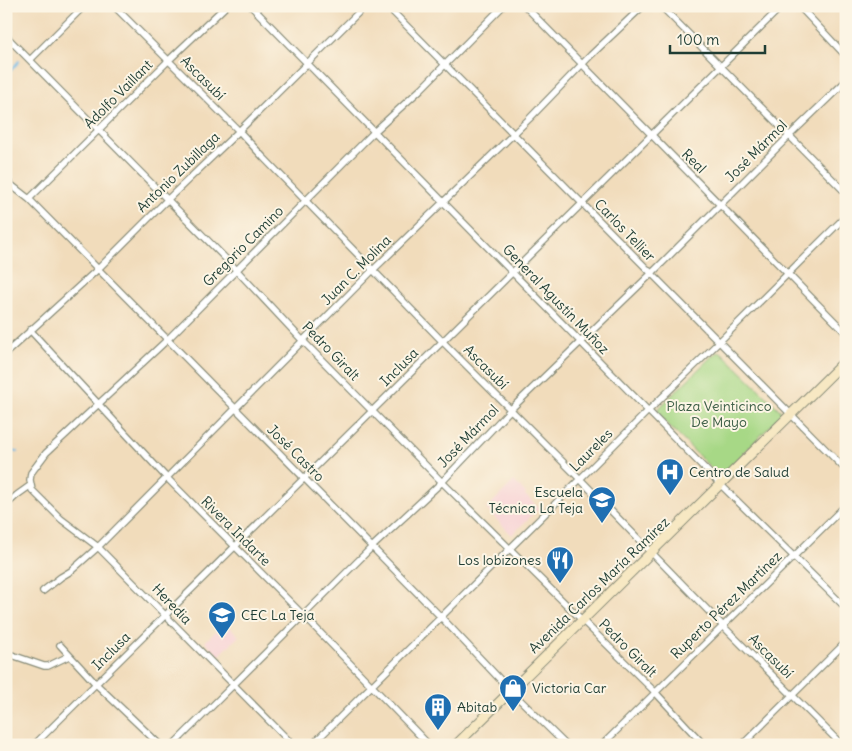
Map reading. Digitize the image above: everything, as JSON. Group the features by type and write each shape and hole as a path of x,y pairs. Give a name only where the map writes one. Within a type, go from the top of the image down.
{"main road":[{"name":"Avenida Carlos María Ramírez","path":"456,745 846,360"}],"street":[{"path":"30,60 84,6"},
{"name":"Ascasubí","path":"114,6 239,131 442,342 511,409 842,745"},
{"name":"Adolfo Vaillant","path":"29,199 226,6"},
{"name":"General Agustín Muñoz","path":"251,6 720,484 846,608"},
{"name":"Antonio Zubillaga","path":"6,353 98,270 364,6"},
{"name":"Carlos Tellier","path":"387,6 846,470"},
{"name":"Gregorio Camino","path":"31,486 30,476 32,470 46,453 167,340 374,132 421,89 503,6"},
{"name":"Real","path":"525,6 846,333"},
{"name":"Juan C. Molina","path":"43,591 71,571 98,546 373,270 643,6"},
{"path":"662,6 846,193"},
{"name":"Inclusa","path":"34,745 782,6"},
{"path":"799,6 846,56"},
{"name":"Pedro Giralt","path":"6,36 236,270 303,341 442,482 655,692 704,745"},
{"name":"José Mármol","path":"173,745 372,547 442,482 511,409 846,81"},
{"name":"José Castro","path":"6,181 29,199 566,745"},
{"name":"Laureles","path":"312,745 846,216"},
{"name":"Rivera Indarte","path":"30,330 166,477 429,745"},
{"path":"6,505 31,486"},
{"name":"Heredia","path":"31,486 36,494 62,519 98,546 293,745"},
{"name":"Ruperto Pérez Martínez","path":"602,745 846,505"},
{"path":"742,745 846,642"},
{"path":"60,645 96,684 160,745"},
{"path":"6,653 44,666 54,664 69,656"}],"shaded area":[{"path":"514,481 539,508 512,535 486,509"},
{"name":"CEC La Teja","path":"225,622 239,636 219,656 205,642"}],"green space":[{"name":"Plaza Veinticinco De Mayo","path":"718,352 721,352 780,410 781,415 721,475 718,475 658,415 658,409"}],"waterway":[{"path":"6,76 19,61"},
{"path":"6,221 11,213"},
{"path":"6,450 18,452"}],"place":[{"name":"Centro de Salud","path":"670,496"},
{"name":"Escuela Técnica La Teja","path":"602,524"},
{"name":"Los lobizones","path":"560,584"},
{"name":"CEC La Teja","path":"222,639"},
{"name":"Victoria Car","path":"513,712"},
{"name":"Abitab","path":"438,731"}]}
